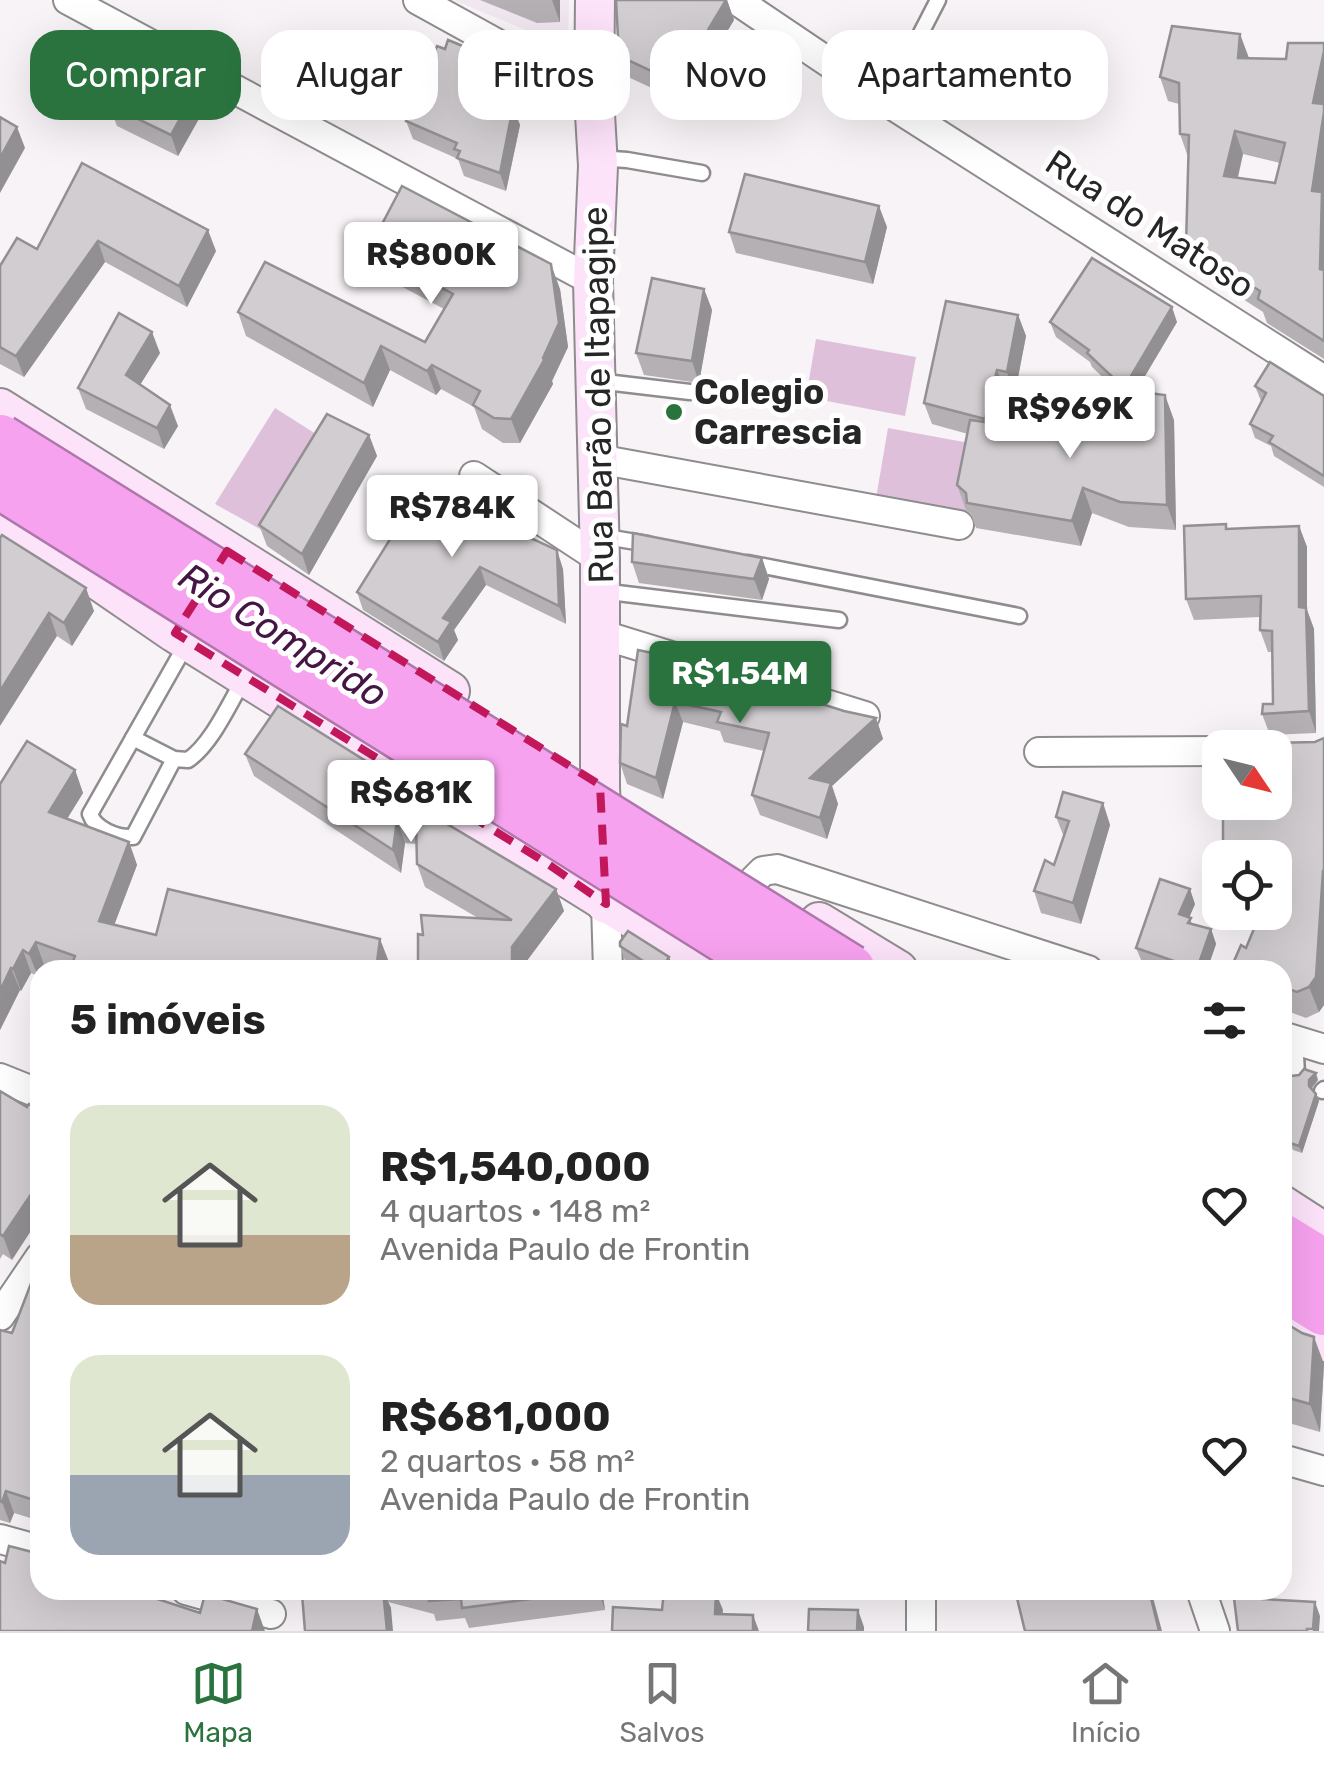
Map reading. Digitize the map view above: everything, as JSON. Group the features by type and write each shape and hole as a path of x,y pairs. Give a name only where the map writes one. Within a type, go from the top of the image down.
{"highway":[{"path":"0,440 834,960"},
{"path":"0,484 761,960"},
{"path":"1292,1245 1324,1265"},
{"path":"1292,1290 1324,1310"}],"main road":[{"name":"Rua Barão de Itapagipe","path":"595,0 595,30"},
{"name":"Rua Barão de Itapagipe","path":"595,120 593,280 600,562 600,787 606,901"},
{"path":"0,408 882,960"},
{"path":"0,513 182,637 699,960"},
{"path":"182,637 228,551"},
{"path":"1292,1212 1324,1232"},
{"path":"1292,1322 1324,1342"}],"street":[{"path":"68,0 593,280"},
{"path":"418,0 472,30"},
{"name":"Rua do Matoso","path":"736,0 780,13 822,47"},
{"name":"Rua do Matoso","path":"917,120 1324,380"},
{"path":"598,459 959,526"},
{"path":"474,476 600,562"},
{"path":"600,634 865,716"},
{"path":"1039,752 1202,751"},
{"path":"753,881 763,872 778,870 1054,960"},
{"name":"Rua Barão de Itapagipe","path":"606,901 608,960"},
{"path":"1292,1039 1324,1049"},
{"path":"0,1078 30,1090"},
{"path":"0,1316 30,1272"},
{"path":"1292,1462 1324,1471"},
{"path":"0,1539 30,1547"},
{"path":"222,1600 272,1614"},
{"path":"920,1600 921,1631"},
{"path":"1204,1600 1215,1631"}],"lane":[{"path":"922,30 938,0"},
{"path":"597,158 702,172"},
{"path":"596,381 690,392"},
{"path":"600,562 657,546"},
{"path":"734,560 1019,616"},
{"path":"600,562 838,620"},
{"path":"174,758 133,837 125,838 92,820 90,814 133,738 182,637"},
{"path":"133,738 174,758 188,760 196,754 246,676"},
{"path":"1292,1051 1297,1073"}],"highlighted area":[{"path":"227,551 600,785 606,904 545,862 175,633"}],"shaded area":[{"path":"453,0 569,0 568,30 527,30"},
{"path":"816,339 916,357 905,416 806,397"},
{"path":"275,408 327,441 269,534 215,504"},
{"path":"888,428 980,445 966,514 876,498"}],"building":[{"path":"616,0 726,0 708,30 650,30 650,70 630,61 630,30 618,30"},
{"path":"1172,26 1240,34 1238,58 1286,59 1288,43 1324,43 1313,103 1324,104 1324,112 1312,191 1322,192 1320,269 1324,270 1324,341 1258,299 1260,291 1186,245 1189,135 1180,134 1179,83 1160,77","holes":["1235,131 1285,143 1275,183 1224,176"]},
{"path":"448,40 458,44 458,120 510,120 500,173 457,158 457,143 406,121 438,120 438,46 445,49"},
{"path":"0,117 17,127 0,158"},
{"path":"140,120 179,120 171,135"},
{"path":"82,163 208,230 179,286 98,241 16,356 0,347 0,266 17,238 37,249"},
{"path":"745,174 879,206 865,262 729,232"},
{"path":"402,186 551,264 559,323 544,360 511,419 494,418 473,405 480,391 432,365 427,371 381,346 364,383 238,312 265,262 425,342 453,294 369,249"},
{"path":"1092,258 1172,307 1124,388 1087,353 1089,350 1050,322"},
{"path":"652,278 704,289 692,361 636,353"},
{"path":"946,301 1018,315 1007,372 997,370 985,419 924,403"},
{"path":"119,313 152,332 126,375 170,405 157,428 78,388"},
{"path":"1270,362 1324,396 1324,476 1269,442 1273,436 1250,424 1266,393 1255,386"},
{"path":"1117,389 1165,395 1167,505 1120,502 1083,488 1072,521 967,503 966,493 957,485 970,420 1100,437"},
{"path":"327,414 369,435 302,554 259,525"},
{"path":"446,478 467,491 458,505 557,550 559,606 480,567 443,618 451,622 438,642 357,592 424,485 440,490"},
{"path":"1226,524 1226,529 1299,526 1299,607 1306,608 1309,711 1262,714 1263,704 1273,704 1272,631 1260,630 1261,596 1186,599 1184,526"},
{"path":"633,533 762,558 754,579 632,562"},
{"path":"2,535 86,588 64,623 49,613 0,691 0,538"},
{"path":"638,650 876,718 810,778 831,783 820,818 752,795 769,733 717,722 721,712 675,702 656,778 620,763 621,724 627,726"},
{"path":"278,706 393,778 387,788 556,889 512,947 512,960 418,960 418,934 423,935 421,915 512,920 417,864 416,822 397,820 393,850 245,754"},
{"path":"1324,738 1324,871 1316,977 1309,987 1292,990 1292,960 1234,960 1241,945 1246,948 1254,930 1292,930 1292,840 1223,840 1223,820 1292,820 1292,742"},
{"path":"27,741 75,770 49,812 129,842 99,921 156,935 168,889 380,939 377,960 74,960 75,956 36,942 29,954 23,950 0,991 0,784"},
{"path":"1063,792 1103,803 1073,903 1034,891 1045,860 1054,865 1069,821 1056,817"},
{"path":"1160,879 1190,889 1179,914 1191,918 1188,923 1211,930 1200,960 1171,960 1136,948"},
{"path":"628,931 669,957 642,960 620,946"},
{"path":"1304,1069 1316,1073 1309,1086 1316,1094 1299,1146 1292,1144 1292,1076"},
{"path":"0,1091 27,1107 30,1105 30,1196 3,1236"},
{"path":"30,1286 30,1499 6,1491 2,1502 0,1330 12,1333"},
{"path":"1292,1327 1314,1337 1310,1404 1292,1399"},
{"path":"9,1546 30,1551 30,1600 160,1600 200,1613 203,1600 226,1600 257,1609 252,1631 0,1631 0,1561 5,1563"},
{"path":"302,1600 384,1600 387,1631 305,1631"},
{"path":"461,1600 522,1600 462,1608"},
{"path":"663,1600 716,1600 715,1614 753,1615 753,1631 612,1631 613,1607 662,1610"},
{"path":"1017,1600 1151,1600 1159,1631 1025,1631"},
{"path":"1234,1600 1315,1602 1313,1629 1238,1631"},
{"path":"809,1609 858,1610 857,1631 808,1631"}],"place":[{"name":"Colegio Carrescia","path":"674,412"}],"water label":[{"name":"Rio Comprido","path":"283,635"}]}
